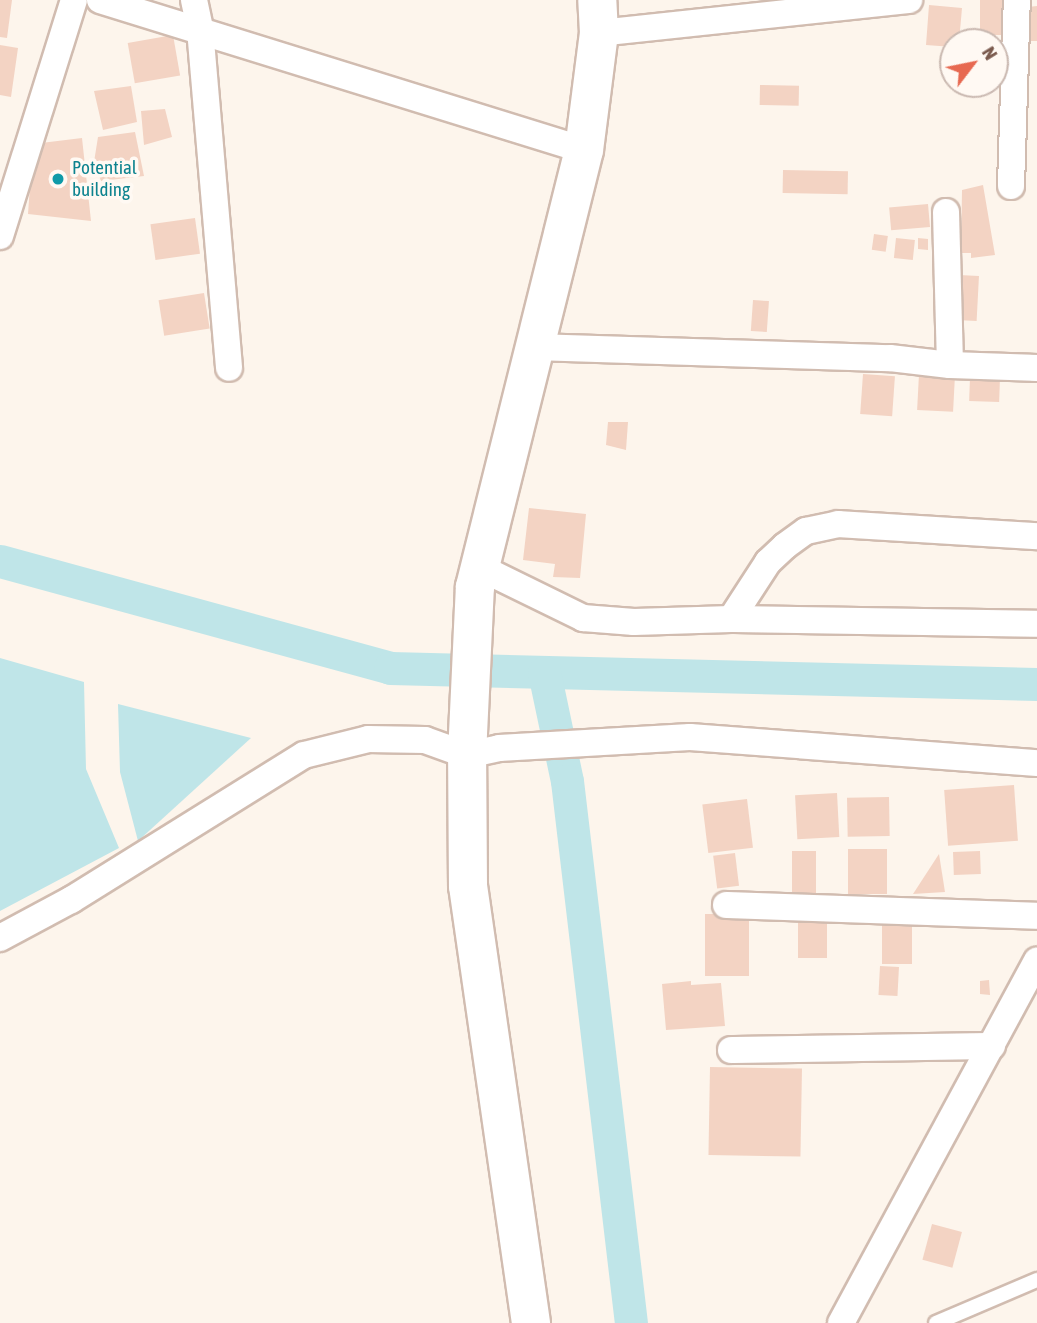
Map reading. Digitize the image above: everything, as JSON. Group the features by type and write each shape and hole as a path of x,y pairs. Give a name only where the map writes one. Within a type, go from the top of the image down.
{"main road":[{"path":"531,1323 468,886 479,746 478,577 584,150 598,16"}],"street":[{"path":"0,236 74,0"},
{"path":"100,0 584,150"},
{"path":"194,0 200,29 229,368"},
{"path":"598,16 909,0"},
{"path":"1011,186 1017,0"},
{"path":"946,212 950,365"},
{"path":"534,347 890,358 950,365 1037,368"},
{"path":"731,619 768,562 785,545 806,531 838,524 1037,536"},
{"path":"478,577 583,618 634,622 731,619 1037,624"},
{"path":"0,938 71,900 304,755 368,739 425,740 479,746 690,737 1037,763"},
{"path":"726,905 1037,916"},
{"path":"841,1323 1037,961"},
{"path":"731,1050 992,1046"}],"lane":[{"path":"936,1323 1037,1280"}],"water":[{"path":"0,658 84,682 86,769 119,848 0,911"},
{"path":"118,704 251,738 138,841 120,772"}],"building":[{"path":"0,0 12,0 7,38 0,37"},
{"path":"980,0 1006,0 1006,28 980,28"},
{"path":"929,5 962,8 960,28 939,28 939,46 926,45"},
{"path":"1037,6 1037,41 1031,41 1028,7"},
{"path":"173,35 180,75 135,83 128,43"},
{"path":"0,45 18,48 11,97 0,95"},
{"path":"760,85 799,86 799,106 760,105"},
{"path":"131,86 137,122 103,130 94,91"},
{"path":"165,109 172,137 144,145 141,111"},
{"name":"Potential building","path":"135,132 144,176 101,181 94,162 98,137"},
{"name":"Potential building","path":"82,138 91,221 28,214 33,144"},
{"path":"783,170 848,171 848,194 783,193"},
{"path":"983,185 995,255 971,258 971,253 961,253 962,190"},
{"path":"928,204 930,227 891,230 889,207"},
{"name":"Potential building","path":"195,218 200,254 155,260 150,224"},
{"path":"874,234 888,236 886,252 872,250"},
{"path":"896,238 915,240 913,260 894,258"},
{"path":"918,238 928,239 928,250 918,249"},
{"path":"959,275 979,276 977,321 957,320"},
{"path":"204,293 210,329 164,336 159,300"},
{"path":"753,300 769,301 767,332 751,331"},
{"path":"863,374 895,376 892,416 860,414"},
{"path":"919,374 955,376 953,412 917,410"},
{"path":"970,377 1000,378 999,402 969,401"},
{"path":"608,422 628,422 626,450 606,445"},
{"path":"529,508 586,514 580,578 553,577 555,564 523,560"},
{"path":"1014,785 1018,841 948,846 944,790"},
{"path":"837,793 839,837 797,839 795,795"},
{"path":"889,797 890,836 848,837 847,798"},
{"path":"747,799 753,848 708,853 702,804"},
{"path":"848,849 887,849 887,894 848,894"},
{"path":"792,851 816,851 816,894 792,894"},
{"path":"980,851 981,874 954,875 953,852"},
{"path":"735,853 739,886 717,888 713,856"},
{"path":"939,854 945,892 913,894"},
{"path":"705,914 749,914 749,976 705,976"},
{"path":"798,916 827,916 827,958 798,958"},
{"path":"882,922 912,922 912,964 882,964"},
{"path":"880,966 899,967 897,996 878,995"},
{"path":"989,980 990,995 980,994 980,981"},
{"path":"691,981 691,985 721,983 725,1026 666,1030 662,984"},
{"path":"710,1067 802,1069 800,1157 708,1155"},
{"path":"932,1224 962,1232 952,1268 922,1260"}],"waterway":[{"path":"0,561 390,668 1037,684"},
{"path":"544,672 567,781 631,1323"}],"place":[{"name":"Potential building","path":"58,179"}]}
